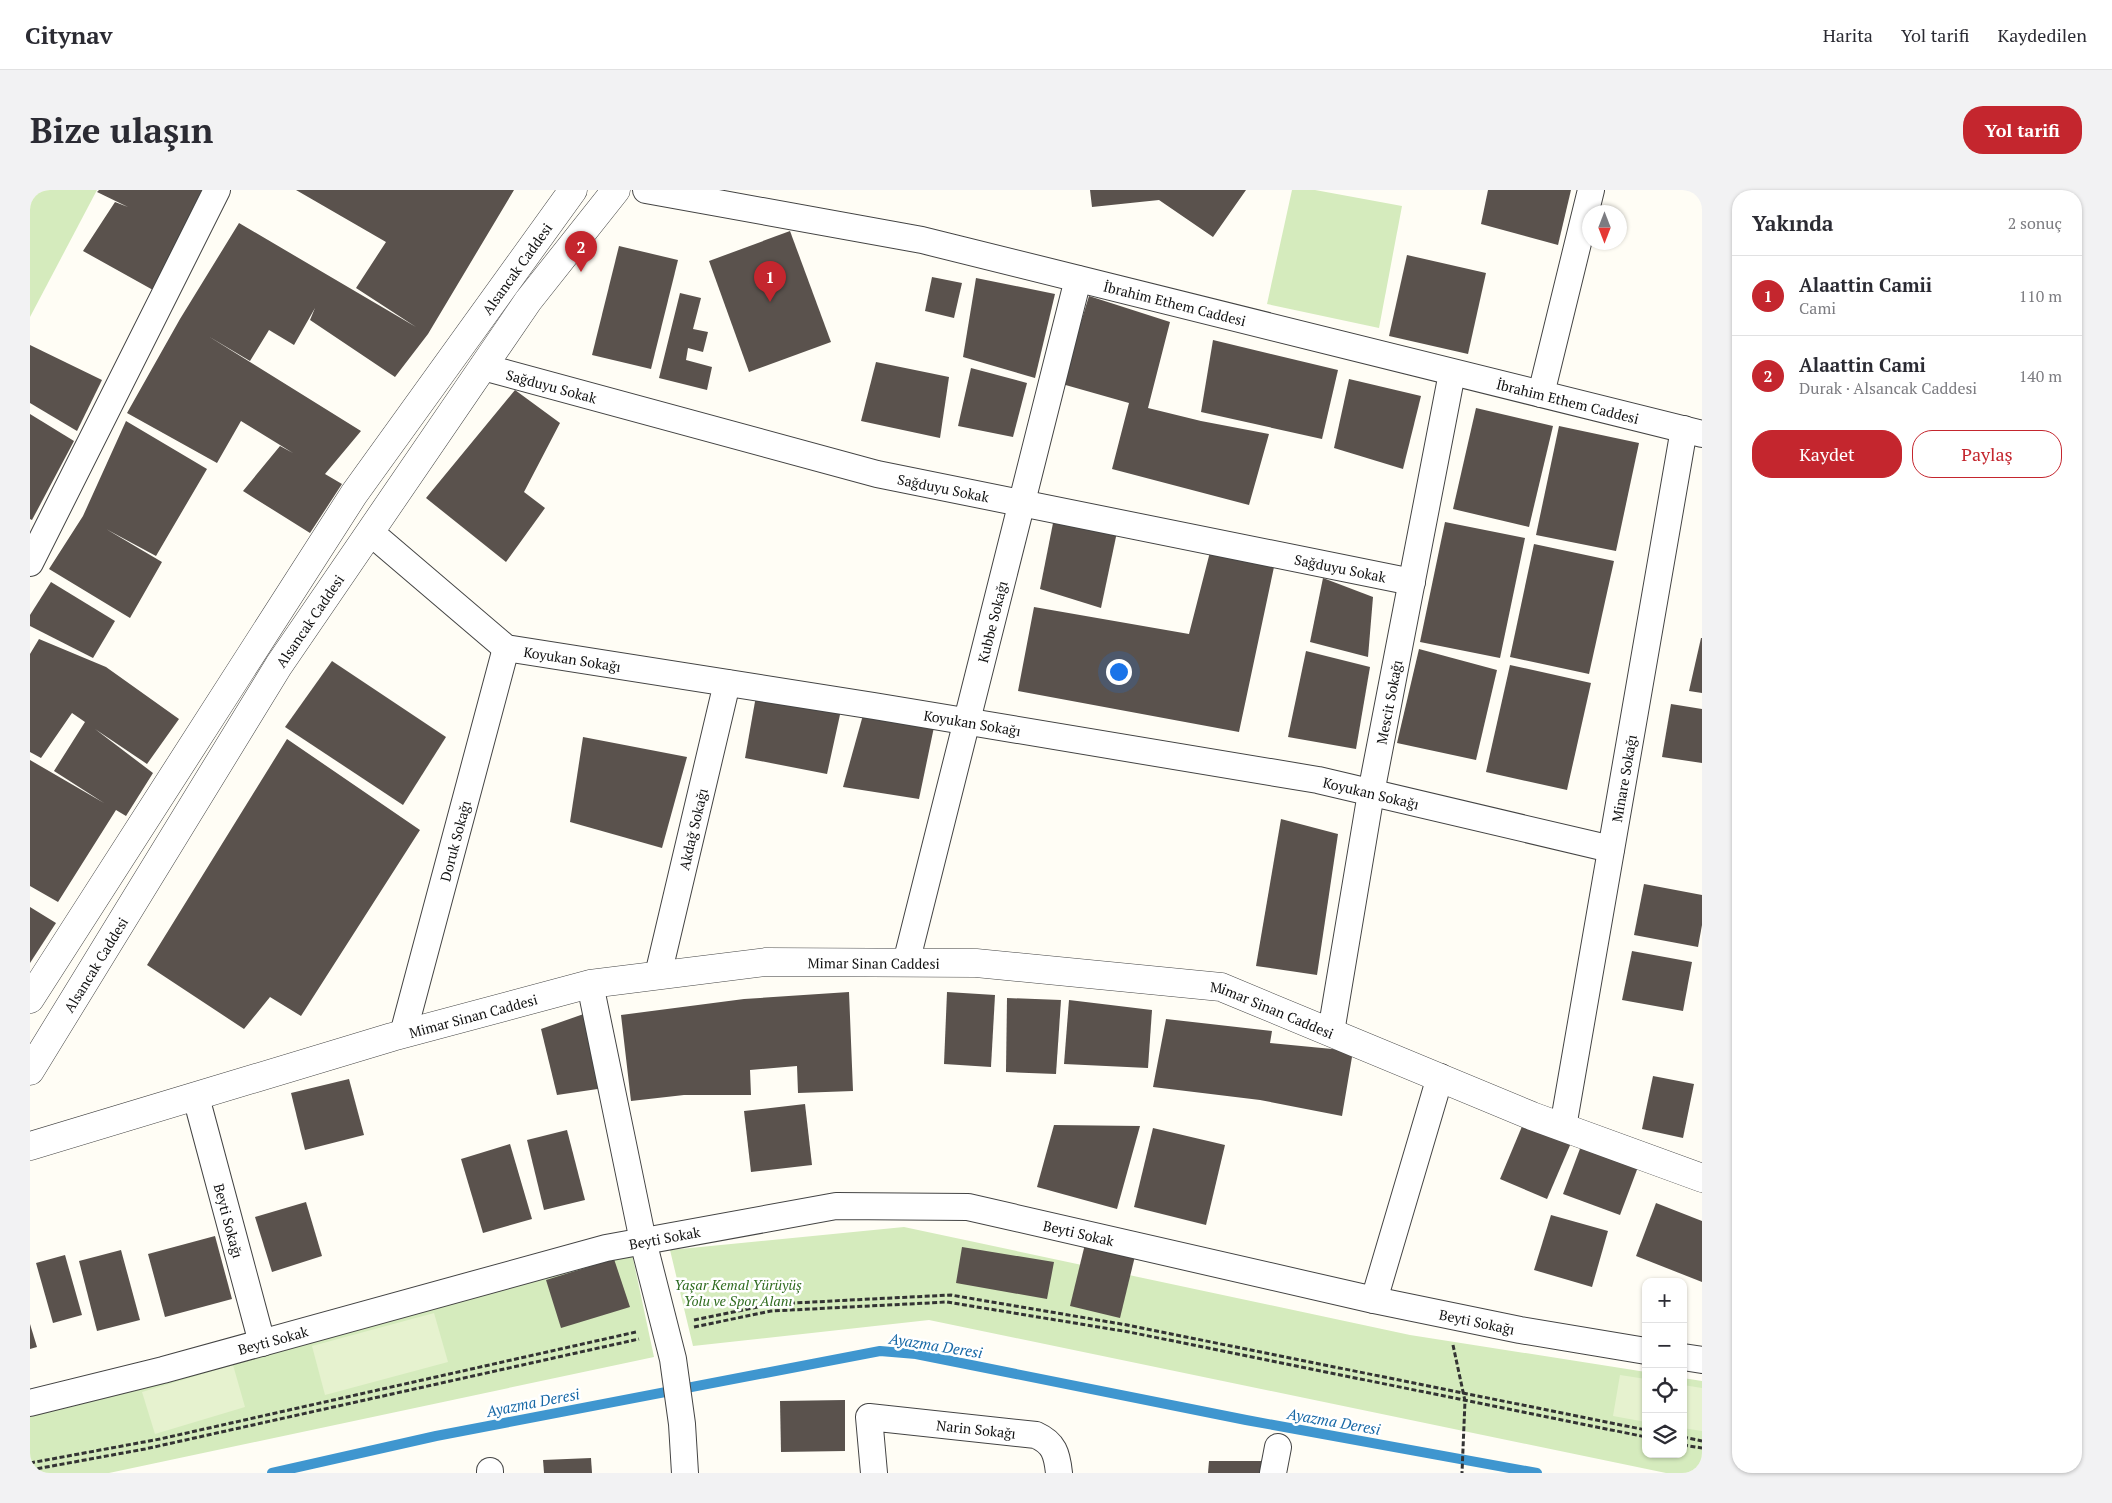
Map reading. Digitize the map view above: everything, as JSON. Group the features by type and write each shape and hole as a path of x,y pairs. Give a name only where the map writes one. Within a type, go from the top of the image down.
{"street":[{"path":"30,563 217,190"},
{"name":"Alsancak Caddesi","path":"30,999 354,494 573,190"},
{"name":"Alsancak Caddesi","path":"30,1072 279,665 528,300 616,190"},
{"name":"İbrahim Ethem Caddesi","path":"646,190 922,240 1452,373 1693,431"},
{"path":"1541,394 1590,190"},
{"name":"Kubbe Sokağı","path":"906,963 1023,504 1078,279"},
{"name":"Sağduyu Sokak","path":"483,367 877,474 1412,582"},
{"name":"Mescit Sokağı","path":"1331,1032 1371,792 1452,373"},
{"name":"Minare Sokağı","path":"1563,1127 1611,849 1693,431"},
{"name":"Koyukan Sokağı","path":"370,532 506,648 967,721 1318,780 1611,849"},
{"name":"Doruk Sokağı","path":"404,1034 506,648"},
{"name":"Akdağ Sokağı","path":"658,975 727,683"},
{"name":"Mimar Sinan Caddesi","path":"30,1146 404,1034 590,984 766,962 976,963 1221,987 1563,1127 1702,1178"},
{"path":"590,984 642,1241 672,1359 682,1424 685,1473"},
{"path":"1374,1300 1440,1077"},
{"name":"Beyti Sokağı","path":"196,1097 262,1343"},
{"name":"Beyti Sokak","path":"30,1403 262,1343 606,1248 836,1206 968,1208 1309,1286"},
{"name":"Beyti Sokağı","path":"1309,1286 1520,1330 1642,1350"},
{"path":"1687,1358 1702,1360"},
{"name":"Narin Sokağı","path":"874,1473 869,1417 1036,1435 1052,1446 1057,1454 1059,1473"},
{"path":"1273,1473 1278,1448"}],"path":[{"path":"30,1470 145,1448 773,1304 951,1295 1127,1325 1642,1429"},
{"path":"30,1463 160,1439 665,1330 771,1311 947,1302 1129,1332 1642,1436"},
{"path":"1446,1315 1465,1401 1462,1473"},
{"path":"1687,1438 1702,1441"},
{"path":"1687,1445 1702,1448"}],"green space":[{"path":"30,190 97,190 30,317"},
{"path":"1292,190 1315,190 1402,206 1379,328 1267,304"},
{"name":"Yaşar Kemal Yürüyüş Yolu ve Spor Alanı","path":"904,1227 1410,1335 1642,1371 1642,1458 1687,1458 1687,1379 1702,1381 1702,1473 1666,1473 929,1320 693,1346 670,1250"},
{"name":"Yaşar Kemal Yürüyüş Yolu ve Spor Alanı","path":"631,1249 654,1357 109,1473 30,1473 30,1405"},
{"path":"434,1313 448,1362 325,1395 312,1346"},
{"path":"233,1365 245,1407 155,1434 142,1392"},
{"path":"1620,1375 1642,1378 1642,1421 1613,1416"},
{"path":"1687,1386 1702,1388 1702,1431 1687,1429"}],"building":[{"path":"99,190 202,190 153,290 83,251 115,202 128,207 97,192"},
{"path":"296,190 514,190 428,334 395,377 310,320 315,308 294,345 269,330 250,361 208,336 361,431 325,474 342,484 310,533 243,491 280,446 293,453 241,421 217,463 127,413 180,319 239,223 416,327 356,288 386,242"},
{"path":"1090,190 1246,190 1213,237 1159,200 1092,207"},
{"path":"1488,190 1571,190 1558,245 1481,224"},
{"path":"790,231 831,342 749,372 709,261"},
{"path":"619,246 678,260 651,369 592,355"},
{"path":"1407,255 1486,273 1468,354 1389,336"},
{"path":"932,277 962,283 954,318 925,311"},
{"path":"976,278 1055,294 1035,378 963,357"},
{"path":"680,293 701,298 693,329 708,332 703,352 688,348 686,360 712,367 707,390 659,378"},
{"path":"1089,296 1170,322 1148,408 1201,421 1269,434 1249,505 1112,469 1129,403 1062,384"},
{"path":"1213,340 1338,370 1322,439 1201,412"},
{"path":"30,345 102,380 77,431 30,403"},
{"path":"876,362 949,377 940,438 861,421"},
{"path":"971,368 1027,383 1013,437 958,426"},
{"path":"1349,379 1421,396 1403,469 1334,448"},
{"path":"515,390 560,423 524,492 545,508 506,562 426,498"},
{"path":"1476,408 1553,426 1529,527 1453,509"},
{"path":"30,414 74,441 32,520 30,519"},
{"path":"126,421 207,469 156,556 106,529 162,562 130,618 49,569 83,516"},
{"path":"1559,426 1639,443 1616,551 1536,535"},
{"path":"1054,518 1117,532 1101,608 1040,589"},
{"path":"1445,522 1525,538 1500,658 1420,642"},
{"path":"1534,544 1614,561 1589,674 1510,657"},
{"path":"1210,552 1274,567 1239,732 1018,691 1034,607 1189,634"},
{"path":"1323,578 1373,597 1368,657 1310,642"},
{"path":"51,582 115,621 93,658 30,626 30,615"},
{"path":"1702,638 1702,693 1689,691"},
{"path":"39,639 106,667 179,719 147,764 95,729 153,773 126,816 116,810 58,902 30,886 30,760 104,803 54,771 85,722 72,713 41,758 30,752 30,654"},
{"path":"1419,649 1497,670 1476,760 1397,743"},
{"path":"1306,651 1370,667 1356,749 1288,737"},
{"path":"332,661 446,737 403,805 285,727"},
{"path":"1510,665 1591,683 1567,790 1486,772"},
{"path":"756,696 841,710 827,774 745,758"},
{"path":"1671,704 1702,709 1702,763 1662,757"},
{"path":"863,715 934,727 919,799 843,787"},
{"path":"583,737 687,757 662,848 570,822"},
{"path":"287,739 420,830 301,1016 270,997 244,1029 147,965"},
{"path":"1281,819 1338,834 1317,975 1256,966"},
{"path":"1644,884 1702,895 1702,925 1698,947 1634,935"},
{"path":"30,907 56,923 30,963"},
{"path":"1632,951 1692,962 1683,1011 1622,1000"},
{"path":"849,992 853,1091 798,1093 797,1066 750,1070 751,1095 684,1095 631,1101 621,1015 744,999"},
{"path":"947,992 995,995 991,1067 944,1064"},
{"path":"1007,998 1061,1000 1056,1074 1006,1072"},
{"path":"1069,1000 1152,1010 1148,1068 1064,1064"},
{"path":"595,1010 611,1087 557,1095 541,1029"},
{"path":"1166,1019 1272,1031 1270,1043 1353,1051 1342,1116 1260,1100 1153,1087"},
{"path":"1653,1076 1694,1084 1683,1138 1642,1129"},
{"path":"349,1079 364,1135 305,1150 291,1093"},
{"path":"805,1104 812,1165 751,1172 744,1111"},
{"path":"1523,1124 1571,1143 1547,1199 1500,1179"},
{"path":"1054,1125 1140,1126 1117,1209 1037,1187"},
{"path":"1153,1128 1225,1145 1206,1225 1134,1207"},
{"path":"567,1130 585,1200 544,1210 527,1140"},
{"path":"510,1144 532,1219 483,1233 461,1159"},
{"path":"1581,1146 1638,1167 1620,1215 1563,1194"},
{"path":"306,1202 322,1256 272,1272 255,1217"},
{"path":"1656,1203 1702,1221 1702,1282 1636,1256"},
{"path":"1551,1215 1608,1231 1592,1287 1534,1270"},
{"path":"215,1236 232,1299 165,1317 148,1254"},
{"path":"1085,1244 1135,1256 1120,1318 1070,1306"},
{"path":"962,1247 1054,1262 1047,1299 956,1283"},
{"path":"121,1250 140,1320 97,1331 79,1261"},
{"path":"65,1255 82,1315 53,1323 36,1263"},
{"path":"614,1259 630,1307 561,1328 546,1280"},
{"path":"30,1324 37,1347 30,1349"},
{"path":"845,1400 845,1451 781,1452 780,1401"},
{"path":"591,1458 592,1473 544,1473 543,1460"},
{"path":"1209,1461 1262,1461 1261,1473 1208,1473"}],"waterway":[{"name":"Ayazma Deresi","path":"272,1473 436,1436 880,1351 916,1354 1246,1420 1537,1473"}],"place":[{"name":"Alaattin Cami","path":"581,272"},
{"name":"Alaattin Camii","path":"770,302"}]}
